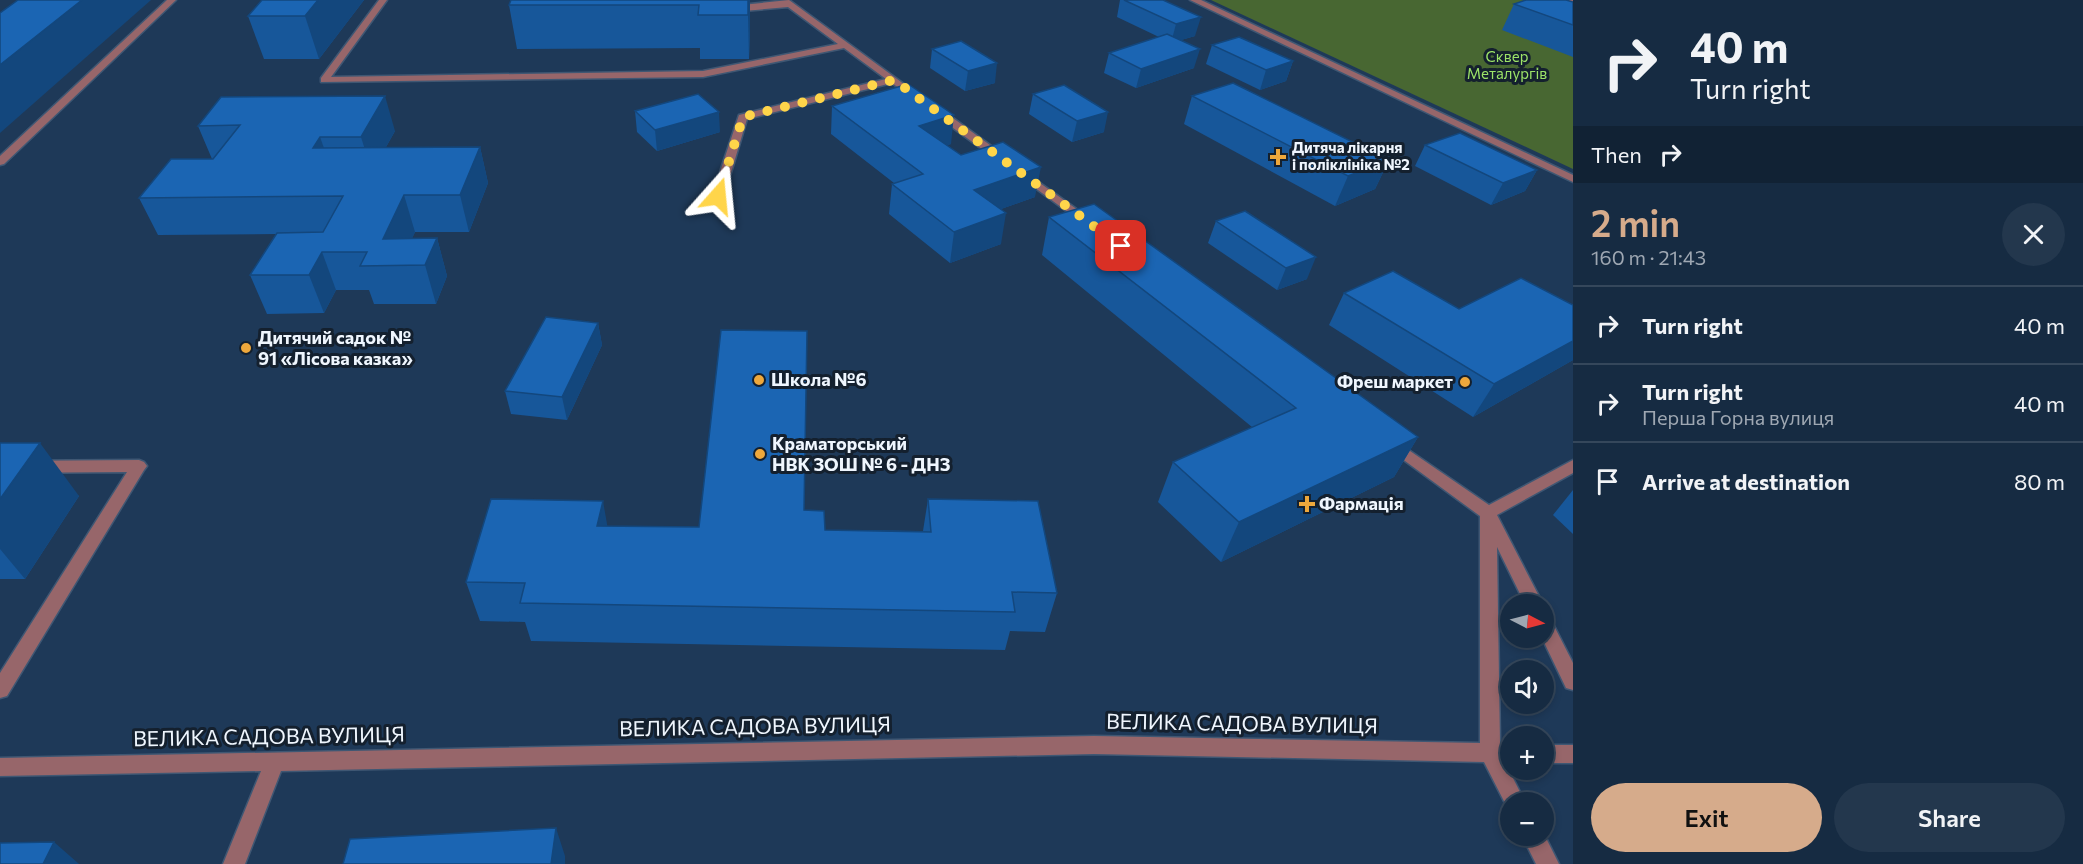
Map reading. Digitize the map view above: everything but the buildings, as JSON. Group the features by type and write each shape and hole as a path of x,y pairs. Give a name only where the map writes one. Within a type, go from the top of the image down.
{"street":[{"path":"0,162 172,0"},
{"path":"382,0 324,80 703,74 846,45"},
{"path":"1194,0 1573,179"},
{"path":"1569,0 1573,2"},
{"path":"721,10 787,2 1102,232"},
{"path":"718,196 743,117 894,80"},
{"path":"1382,436 1488,513 1529,594"},
{"path":"0,467 139,466 0,690"},
{"path":"1488,513 1573,466"},
{"path":"1488,513 1490,753 1510,792"},
{"path":"1554,643 1573,682"},
{"name":"ВЕЛИКА САДОВА ВУЛИЦЯ","path":"0,767 1094,745 1500,753"},
{"path":"1554,754 1573,754"},
{"path":"234,864 275,761"},
{"path":"1538,846 1548,864"}],"green space":[{"name":"Сквер Металургів","path":"1211,0 1539,0 1573,12 1573,169"}],"place":[{"name":"Дитяча лікарня і поліклініка №2","path":"1278,157"},
{"name":"Дитячий садок № 91 «Лісова казка»","path":"246,348"},
{"name":"Школа №6","path":"759,380"},
{"name":"Фреш маркет","path":"1465,382"},
{"name":"Краматорський НВК ЗОШ № 6 - ДНЗ","path":"760,454"},
{"name":"Фармація","path":"1307,504"}],"route":[{"path":"718,196 743,117 894,80 1121,246"}]}
